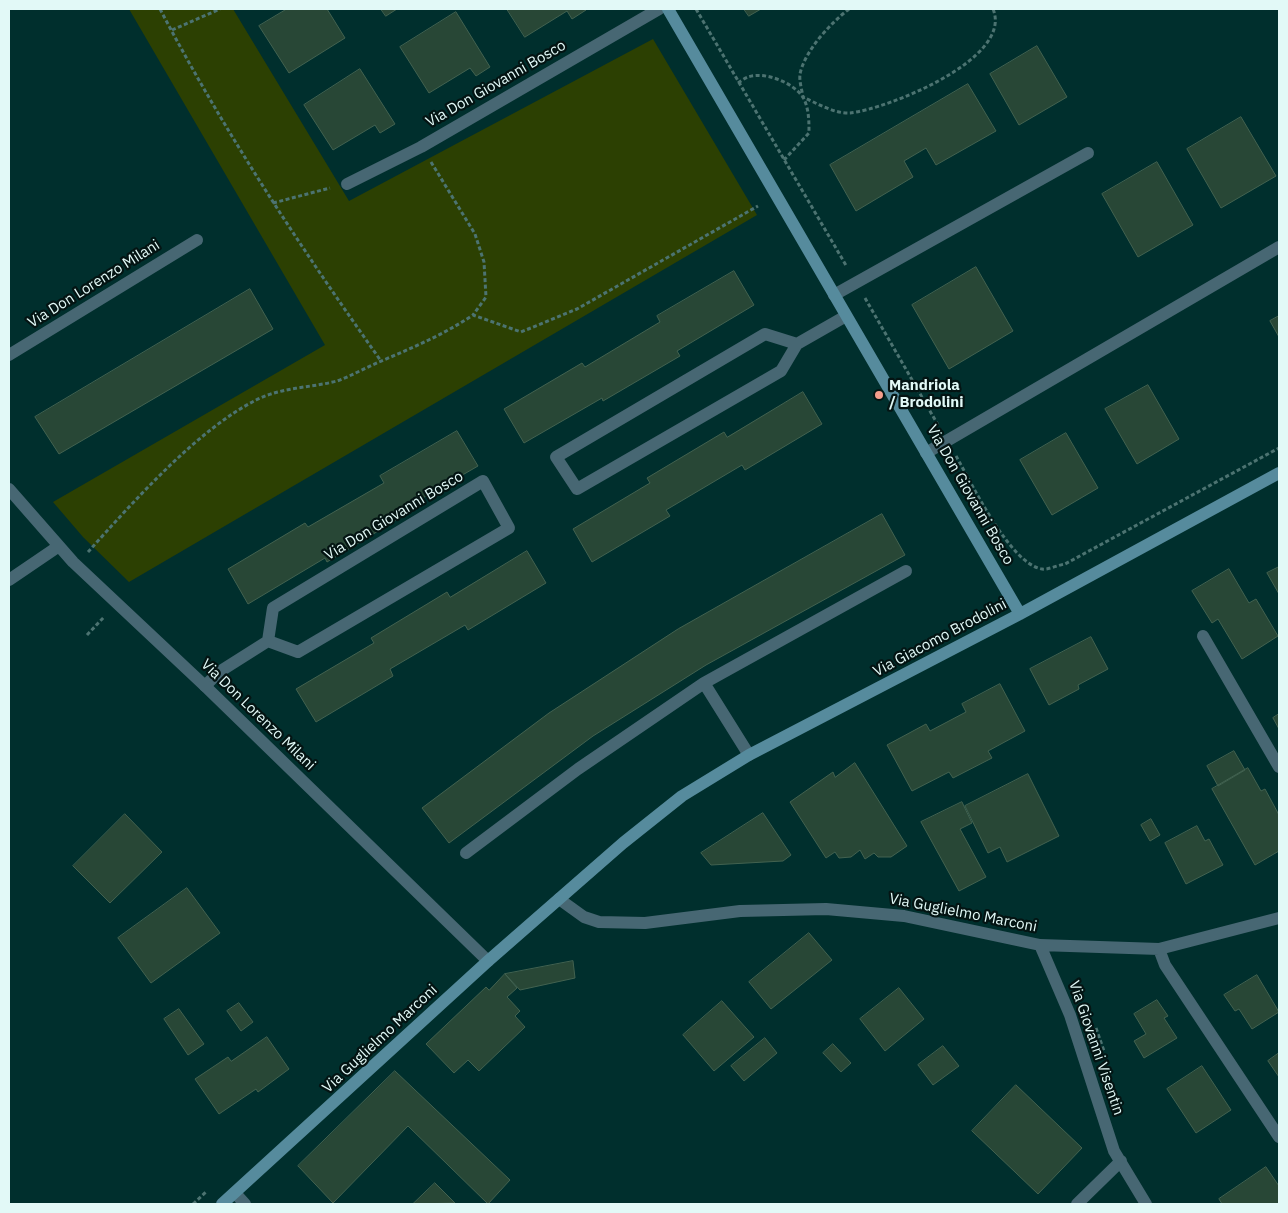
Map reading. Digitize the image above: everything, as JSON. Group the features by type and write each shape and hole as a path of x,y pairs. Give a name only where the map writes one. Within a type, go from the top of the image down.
{"street":[{"name":"Via Don Giovanni Bosco","path":"347,184 421,147 659,9"},
{"name":"Via Don Giovanni Bosco","path":"668,9 1020,614"},
{"path":"834,295 1088,154"},
{"name":"Via Don Lorenzo Milani","path":"9,355 197,240"},
{"path":"926,453 1279,247"},
{"path":"797,344 765,334 556,457 577,489 781,372 797,344 846,316"},
{"name":"Via Giacomo Brodolini","path":"623,843 682,796 749,755 1020,614 1279,473"},
{"name":"Via Don Giovanni Bosco","path":"483,481 510,528 298,652 268,641 273,608 483,481"},
{"name":"Via Don Lorenzo Milani","path":"9,489 59,546 117,604 206,686 488,961"},
{"path":"9,580 59,546"},
{"path":"466,853 578,769 704,683 906,571"},
{"path":"1204,636 1279,767"},
{"path":"206,686 219,672 268,641"},
{"path":"704,683 749,755"},
{"name":"Via Guglielmo Marconi","path":"222,1204 488,961 623,843"},
{"name":"Via Guglielmo Marconi","path":"559,899 584,917 599,922 645,923 740,911 826,909 904,916 1040,945 1159,949 1279,918"},
{"name":"Via Giovanni Visentin","path":"1040,945 1070,1015 1114,1150 1146,1204"},
{"path":"1159,949 1165,965 1279,1137"},
{"path":"1077,1204 1120,1162"},
{"path":"235,1193 245,1204"}],"path":[{"path":"160,9 195,74 273,203 382,361"},
{"path":"172,30 220,9"},
{"path":"696,9 848,269"},
{"path":"784,160 809,134 810,116 803,97 800,74 812,48 834,21 849,9"},
{"path":"738,83 748,76 766,76 786,82 803,97 821,106 848,113 877,108 908,96 974,58 987,43 995,28 993,9"},
{"path":"88,552 151,485 190,449 236,412 257,400 282,390 337,380 446,333 473,315 486,298 484,262 475,234 421,147"},
{"path":"273,203 347,184"},
{"path":"473,315 521,332 577,309 758,206"},
{"path":"864,295 1005,539 1024,562 1043,569 1065,564 1279,448"},
{"path":"87,635 117,604"}],"green space":[{"path":"129,9 233,9 349,201 653,39 757,215 129,582 83,537 53,502 325,345"}],"building":[{"path":"287,9 327,9 345,38 289,73 259,26"},
{"path":"381,9 397,9 386,16"},
{"path":"507,9 586,10 572,19 567,11 525,37"},
{"path":"744,9 761,9 749,16"},
{"path":"456,12 490,67 476,76 470,68 429,93 400,47"},
{"path":"1037,46 1067,97 1019,125 990,74"},
{"path":"360,69 395,124 380,133 375,125 333,150 304,105"},
{"path":"968,84 996,131 936,165 926,148 904,161 913,177 856,211 830,165"},
{"path":"1241,117 1276,176 1221,208 1187,149"},
{"path":"1157,162 1193,225 1138,257 1102,194"},
{"path":"976,267 1013,331 949,369 912,305"},
{"path":"734,271 754,305 677,351 680,356 603,401 602,398 524,443 504,409 582,363 585,367 660,322 657,316"},
{"path":"250,289 273,329 59,454 35,417"},
{"path":"1279,316 1279,337 1270,321"},
{"path":"1148,385 1179,439 1137,464 1105,409"},
{"path":"803,392 822,424 745,470 742,465 666,510 670,516 592,562 573,529 650,483 647,478 724,432 727,437"},
{"path":"457,431 478,466 400,511 403,516 327,562 325,558 248,604 228,569 305,523 308,527 384,483 380,476"},
{"path":"1066,433 1098,488 1052,515 1020,460"},
{"path":"882,514 905,555 706,665 593,736 449,843 422,808 549,713 678,629"},
{"path":"527,551 546,583 468,630 465,625 390,669 393,676 316,722 296,689 374,643 371,638 447,592 450,597"},
{"path":"1279,567 1279,594 1267,573"},
{"path":"1229,569 1249,603 1256,599 1278,636 1242,659 1218,619 1212,623 1192,591"},
{"path":"1091,637 1108,669 1078,685 1079,689 1049,705 1030,669"},
{"path":"1000,684 1025,731 988,751 992,758 953,778 949,772 912,791 887,745 926,724 930,731 966,712 962,704"},
{"path":"1279,714 1279,729 1273,718"},
{"path":"1234,751 1245,770 1218,786 1207,766"},
{"path":"855,763 907,846 891,857 878,857 874,853 865,859 860,850 851,857 839,858 835,852 826,858 790,802 833,772 835,777"},
{"path":"1248,768 1261,791 1265,789 1279,815 1279,851 1255,865 1212,789"},
{"path":"1028,774 1059,836 1007,862 1000,847 988,853 965,806"},
{"path":"962,802 972,823 960,829 986,877 959,891 921,822"},
{"path":"763,813 791,855 783,861 711,865 701,853"},
{"path":"125,814 162,852 110,903 73,866"},
{"path":"1151,819 1160,835 1150,841 1141,825"},
{"path":"1197,826 1205,841 1209,839 1223,865 1186,884 1165,843"},
{"path":"187,888 220,933 151,983 118,938"},
{"path":"809,933 832,960 771,1009 749,982"},
{"path":"573,961 575,978 520,990 505,974"},
{"path":"505,974 517,988 507,997 520,1011 515,1016 525,1027 479,1071 468,1060 454,1073 426,1044 486,987 489,990"},
{"path":"1257,975 1279,1012 1252,1029 1239,1009 1235,1011 1224,995"},
{"path":"899,988 924,1019 885,1051 860,1019"},
{"path":"1157,1000 1168,1016 1164,1018 1177,1038 1144,1058 1134,1041 1146,1034 1134,1014"},
{"path":"722,1001 754,1037 714,1071 683,1035"},
{"path":"239,1003 253,1022 241,1031 227,1011"},
{"path":"179,1009 204,1044 188,1055 164,1019"},
{"path":"267,1037 289,1069 258,1092 256,1089 219,1114 195,1079 228,1057 231,1061"},
{"path":"765,1038 777,1053 744,1081 731,1066"},
{"path":"833,1044 851,1063 841,1072 823,1053"},
{"path":"943,1046 959,1066 933,1085 918,1065"},
{"path":"1279,1053 1279,1077 1268,1061"},
{"path":"1202,1066 1231,1110 1196,1133 1167,1089"},
{"path":"395,1071 510,1180 488,1204 408,1126 333,1203 298,1166"},
{"path":"1016,1085 1082,1148 1038,1194 972,1131"},
{"path":"1266,1167 1279,1186 1279,1204 1222,1204 1219,1199"},
{"path":"435,1183 455,1203 413,1204"}],"place":[{"name":"Mandriola / Brodolini","path":"879,395"}]}
